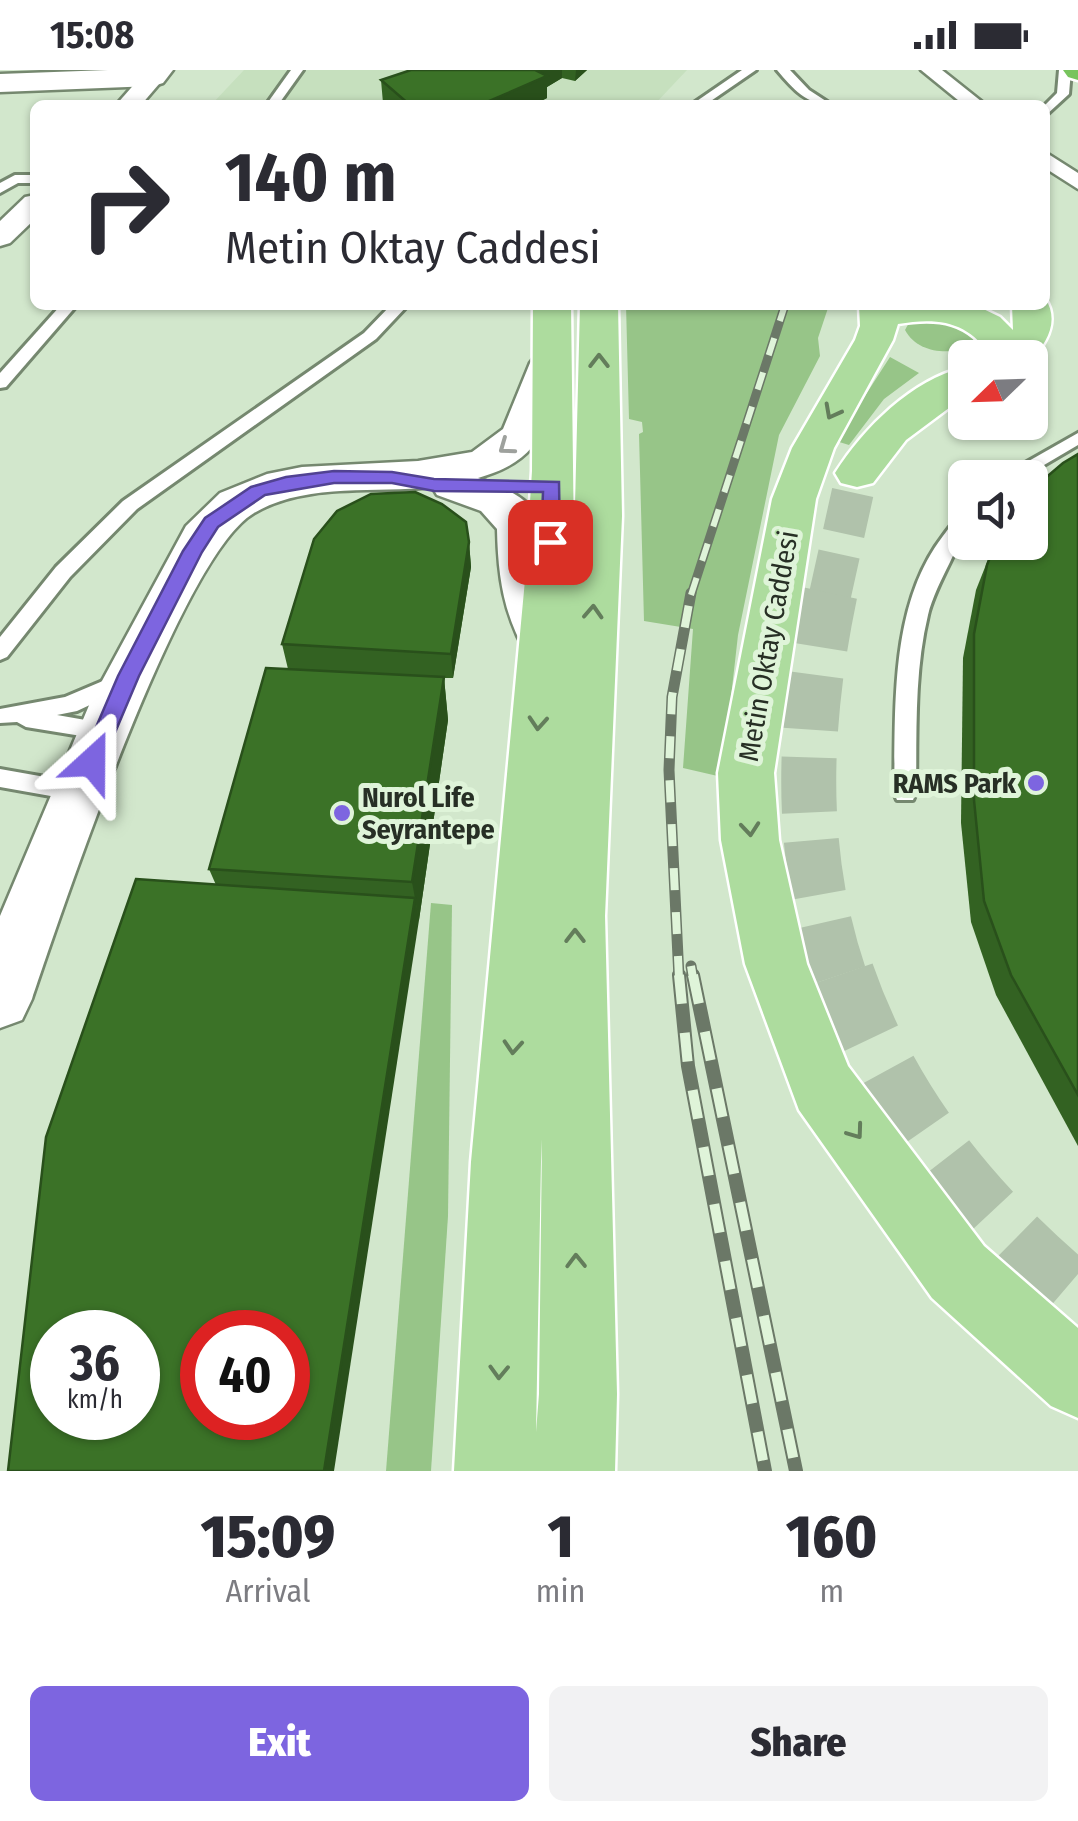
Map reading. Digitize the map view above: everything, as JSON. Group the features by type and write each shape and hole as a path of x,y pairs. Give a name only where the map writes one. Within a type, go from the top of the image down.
{"main road":[{"path":"552,310 550,364 576,487 578,1394 574,1471"},
{"path":"495,1471 507,1144 544,640 576,487 598,310"},
{"path":"906,310 892,331 948,362"},
{"path":"955,310 989,326 999,340"},
{"path":"1028,340 1035,324 1032,310"},
{"name":"Metin Oktay Caddesi","path":"892,331 813,448 794,499 746,773 750,840 776,964 824,1086 958,1272 1078,1379"},
{"path":"857,474 875,445 902,418 948,390"},
{"path":"578,1394 586,1471"}],"street":[{"path":"930,70 969,100"},
{"path":"0,83 156,73"},
{"path":"132,100 156,73"},
{"path":"1050,162 1078,183"},
{"path":"0,237 30,208"},
{"path":"392,478 453,469 505,451 524,432 541,378 550,364"},
{"path":"0,999 78,792 129,676 212,522 236,503 286,483 334,477 452,485 576,487"},
{"path":"452,485 497,501 520,526 522,581 529,610 544,640"}],"lane":[{"path":"275,100 296,70"},
{"path":"705,100 750,70"},
{"path":"783,70 794,84 818,100"},
{"path":"1050,107 1062,94 1066,70"},
{"path":"0,189 15,179 30,179"},
{"path":"0,383 66,310"},
{"path":"0,652 63,572 130,505 370,336 395,310"},
{"path":"1040,460 1078,438"},
{"path":"905,794 908,704 918,610 948,539"},
{"path":"2,716 70,705 95,697 129,676"},
{"path":"2,716 106,731"},
{"path":"0,778 78,792"}],"shaded area":[{"path":"244,70 687,70 659,100 216,100"}],"green space":[{"path":"626,310 827,310 818,338 820,356 779,435 738,635 722,777 683,768 693,629 644,621 639,434 643,432 642,422 629,419"},
{"path":"949,316 975,337 948,340 948,351 932,350 917,343 905,330 911,319"},
{"path":"890,357 919,373 884,399 849,445 836,441"},
{"path":"431,903 452,905 448,1216 431,1471 386,1471"}],"building":[{"path":"411,70 539,70 547,76 492,100 404,100 381,80"},
{"name":"RAMS Park","path":"1078,454 1078,1095 1011,975 984,901 974,800 974,634 987,565 989,560 1048,560 1048,476"},
{"path":"415,492 442,504 466,522 469,542 451,654 282,644 314,539 337,511 371,494"},
{"name":"Nurol Life Seyrantepe","path":"266,668 444,677 412,882 209,869"},
{"path":"136,879 415,898 324,1471 8,1471 46,1137"}],"tunnel":[{"path":"830,595 857,473"},
{"path":"830,593 814,690 809,787 816,883 839,976"},
{"path":"839,976 881,1070 936,1155 1002,1232 1078,1301"}],"railway":[{"path":"691,595 783,310"},
{"path":"679,978 669,770 672,697 691,593"},
{"path":"691,966 693,978"},
{"path":"679,975 688,1066 765,1471"},
{"path":"693,975 796,1471"}],"place":[{"name":"RAMS Park","path":"1036,783"},
{"name":"Nurol Life Seyrantepe","path":"342,813"}],"route":[{"path":"92,762 129,676 193,551 212,522 258,491 334,477 392,478 434,485 553,486 550,542"}]}
